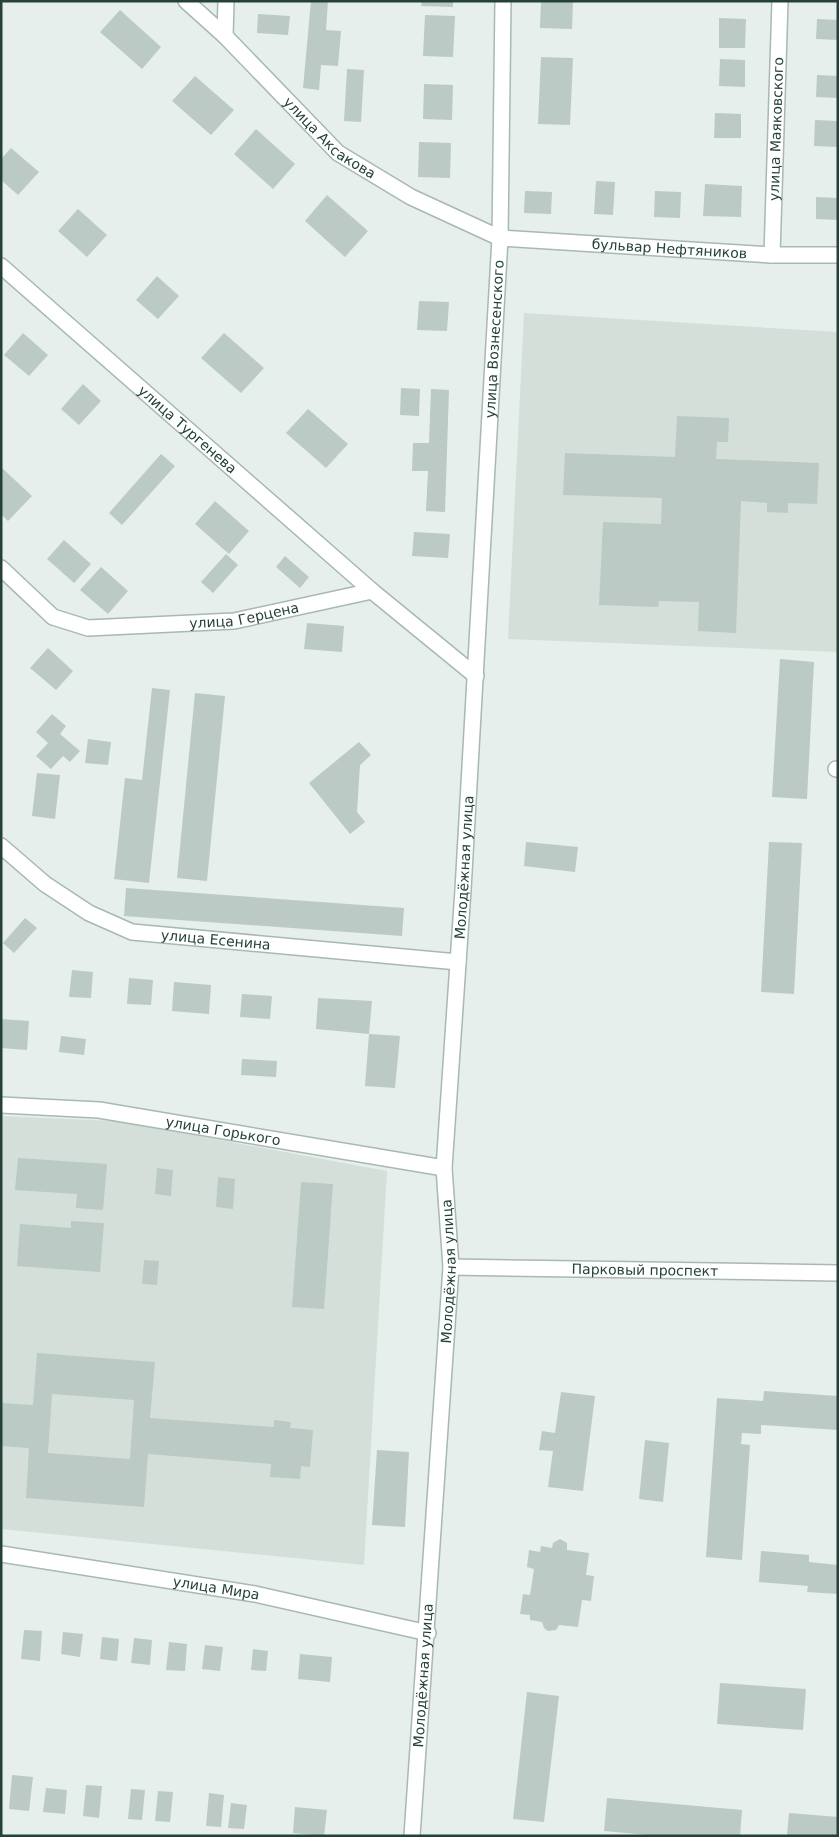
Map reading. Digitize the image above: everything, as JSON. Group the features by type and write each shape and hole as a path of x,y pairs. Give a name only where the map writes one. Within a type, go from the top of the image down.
{"street":[{"name":"улица Аксакова","path":"186,1 225,36 338,153 411,196 500,238"},
{"path":"225,36 226,1"},
{"name":"улица Вознесенского","path":"476,676 500,238 503,1"},
{"name":"улица Маяковского","path":"772,255 780,1"},
{"name":"бульвар Нефтяников","path":"500,238 772,255 838,255"},
{"name":"улица Тургенева","path":"1,266 372,592"},
{"name":"улица Герцена","path":"1,568 53,617 88,628 234,622 372,592"},
{"path":"372,592 476,676"},
{"name":"Молодёжная улица","path":"412,1836 428,1633 452,1267 444,1168 476,676"},
{"name":"улица Есенина","path":"1,846 45,884 89,913 132,932 458,962"},
{"name":"улица Горького","path":"1,1105 99,1110 444,1168"},
{"name":"Парковый проспект","path":"452,1267 838,1273"},
{"name":"улица Мира","path":"1,1554 255,1594 428,1633"}],"shaded area":[{"path":"524,313 838,332 838,652 508,639"},
{"path":"1,1116 137,1122 198,1136 387,1171 364,1565 1,1529"}],"building":[{"path":"311,1 328,1 326,30 341,31 338,66 321,65 319,90 303,88"},
{"path":"422,1 453,1 453,7 421,6"},
{"path":"541,1 573,1 572,29 540,28"},
{"path":"120,10 161,47 142,69 100,32"},
{"path":"258,14 290,16 288,35 257,33"},
{"path":"425,15 455,16 453,57 423,56"},
{"path":"719,18 746,19 745,48 719,48"},
{"path":"817,19 838,20 838,40 816,39"},
{"path":"541,57 573,58 570,125 538,124"},
{"path":"720,59 745,60 745,87 719,86"},
{"path":"347,69 364,70 361,122 344,121"},
{"path":"817,75 838,76 838,98 816,97"},
{"path":"195,76 234,110 211,135 172,101"},
{"path":"424,84 453,85 452,120 423,119"},
{"path":"715,113 741,114 741,138 714,138"},
{"path":"815,120 838,121 838,147 814,146"},
{"path":"256,129 295,164 273,189 234,154"},
{"path":"419,142 451,143 450,178 418,177"},
{"path":"11,148 39,172 18,195 1,180 1,159"},
{"path":"596,181 615,182 613,215 594,214"},
{"path":"705,184 742,186 741,217 703,216"},
{"path":"525,191 552,192 551,214 524,213"},
{"path":"655,191 681,192 680,218 654,217"},
{"path":"327,195 368,231 345,257 305,221"},
{"path":"816,197 838,198 838,220 816,219"},
{"path":"78,209 107,235 87,257 58,231"},
{"path":"157,276 179,296 158,319 136,300"},
{"path":"419,301 449,302 447,331 417,330"},
{"path":"23,333 48,355 29,376 4,355"},
{"path":"224,333 264,368 241,393 201,358"},
{"path":"83,384 101,401 79,425 61,409"},
{"path":"401,388 420,389 419,416 400,415"},
{"path":"431,389 449,390 445,512 426,511 428,471 412,471 413,443 429,443"},
{"path":"308,409 348,444 326,468 286,433"},
{"path":"677,416 729,418 728,442 717,442 716,459 819,463 817,504 788,503 788,513 767,512 767,503 741,501 736,633 698,631 699,602 659,601 658,607 599,605 603,522 661,524 662,498 563,495 565,453 675,457"},
{"path":"161,454 175,466 122,525 109,513"},
{"path":"1,467 32,496 8,521 1,514"},
{"path":"215,501 249,531 229,554 195,524"},
{"path":"414,532 450,534 448,558 412,556"},
{"path":"64,540 91,564 74,583 47,559"},
{"path":"226,554 238,565 213,593 201,582"},
{"path":"285,556 309,577 300,588 276,567"},
{"path":"101,567 128,591 108,614 80,590"},
{"path":"307,623 344,626 342,652 304,649"},
{"path":"48,648 73,671 56,690 30,668"},
{"path":"780,659 814,662 807,799 772,797"},
{"path":"152,688 170,690 149,883 114,879 125,778 142,780"},
{"path":"195,693 225,696 207,881 177,878"},
{"path":"52,714 66,726 60,734 80,751 70,762 63,756 51,769 36,756 48,743 36,732"},
{"path":"88,739 111,742 108,765 85,763"},
{"path":"359,742 371,755 360,765 357,812 365,822 350,834 309,783"},
{"path":"37,773 60,775 55,819 32,816"},
{"path":"526,842 578,847 575,872 524,866"},
{"path":"769,842 802,843 794,994 761,992"},
{"path":"126,888 404,908 402,936 124,916"},
{"path":"25,918 37,928 14,953 3,943"},
{"path":"72,970 93,972 91,998 69,997"},
{"path":"129,978 153,980 151,1005 127,1004"},
{"path":"174,982 211,985 209,1014 172,1011"},
{"path":"242,994 272,996 270,1019 240,1017"},
{"path":"318,998 372,1001 369,1034 316,1029"},
{"path":"1,1019 29,1021 27,1050 1,1048"},
{"path":"369,1034 400,1036 395,1088 365,1086"},
{"path":"61,1036 86,1039 84,1055 59,1052"},
{"path":"242,1059 277,1061 276,1077 241,1075"},
{"path":"18,1158 107,1164 103,1210 76,1208 77,1194 15,1190"},
{"path":"157,1168 173,1170 171,1196 155,1194"},
{"path":"218,1177 235,1179 233,1209 216,1207"},
{"path":"301,1182 333,1184 324,1309 292,1307"},
{"path":"71,1221 104,1223 100,1272 17,1266 20,1224 71,1228"},
{"path":"144,1260 159,1261 157,1285 142,1284"},
{"path":"37,1353 155,1362 150,1418 274,1427 274,1420 291,1422 290,1428 313,1430 310,1467 301,1466 300,1479 270,1477 271,1464 148,1454 144,1507 26,1498 29,1448 1,1446 1,1403 33,1405","holes":["52,1394 134,1400 130,1459 48,1453"]},
{"path":"764,1391 838,1396 838,1430 761,1425 761,1434 742,1433 741,1444 750,1445 742,1560 706,1557 717,1398 763,1401"},
{"path":"561,1392 595,1396 583,1491 548,1487 553,1451 539,1450 542,1431 555,1433"},
{"path":"645,1440 669,1443 663,1502 639,1499"},
{"path":"377,1450 409,1452 405,1527 372,1525"},
{"path":"560,1539 567,1543 567,1550 589,1553 586,1575 594,1576 591,1601 582,1600 578,1627 559,1625 556,1630 548,1631 544,1628 542,1622 530,1620 530,1615 520,1614 523,1594 530,1595 534,1569 527,1567 529,1550 540,1552 541,1546 552,1548 553,1543"},
{"path":"761,1551 809,1555 809,1562 838,1565 838,1594 807,1592 808,1586 759,1582"},
{"path":"24,1630 42,1631 40,1661 21,1659"},
{"path":"63,1632 83,1634 80,1657 61,1654"},
{"path":"102,1637 119,1639 117,1661 100,1659"},
{"path":"134,1638 152,1640 150,1665 131,1663"},
{"path":"169,1642 187,1644 185,1671 166,1670"},
{"path":"205,1645 223,1647 220,1671 202,1669"},
{"path":"253,1649 268,1651 266,1671 251,1670"},
{"path":"300,1654 332,1657 330,1682 298,1679"},
{"path":"720,1683 806,1689 803,1730 717,1724"},
{"path":"527,1692 559,1696 544,1822 513,1819"},
{"path":"12,1775 33,1777 29,1811 9,1809"},
{"path":"86,1785 102,1786 99,1818 83,1816"},
{"path":"46,1788 67,1790 65,1814 43,1812"},
{"path":"131,1789 145,1790 142,1820 128,1819"},
{"path":"158,1791 173,1792 170,1822 155,1821"},
{"path":"209,1793 224,1795 221,1827 206,1826"},
{"path":"607,1798 742,1810 740,1836 660,1836 604,1831"},
{"path":"231,1803 247,1805 244,1829 228,1828"},
{"path":"295,1807 327,1810 324,1836 293,1833"},
{"path":"789,1813 838,1817 838,1836 787,1836"}]}
